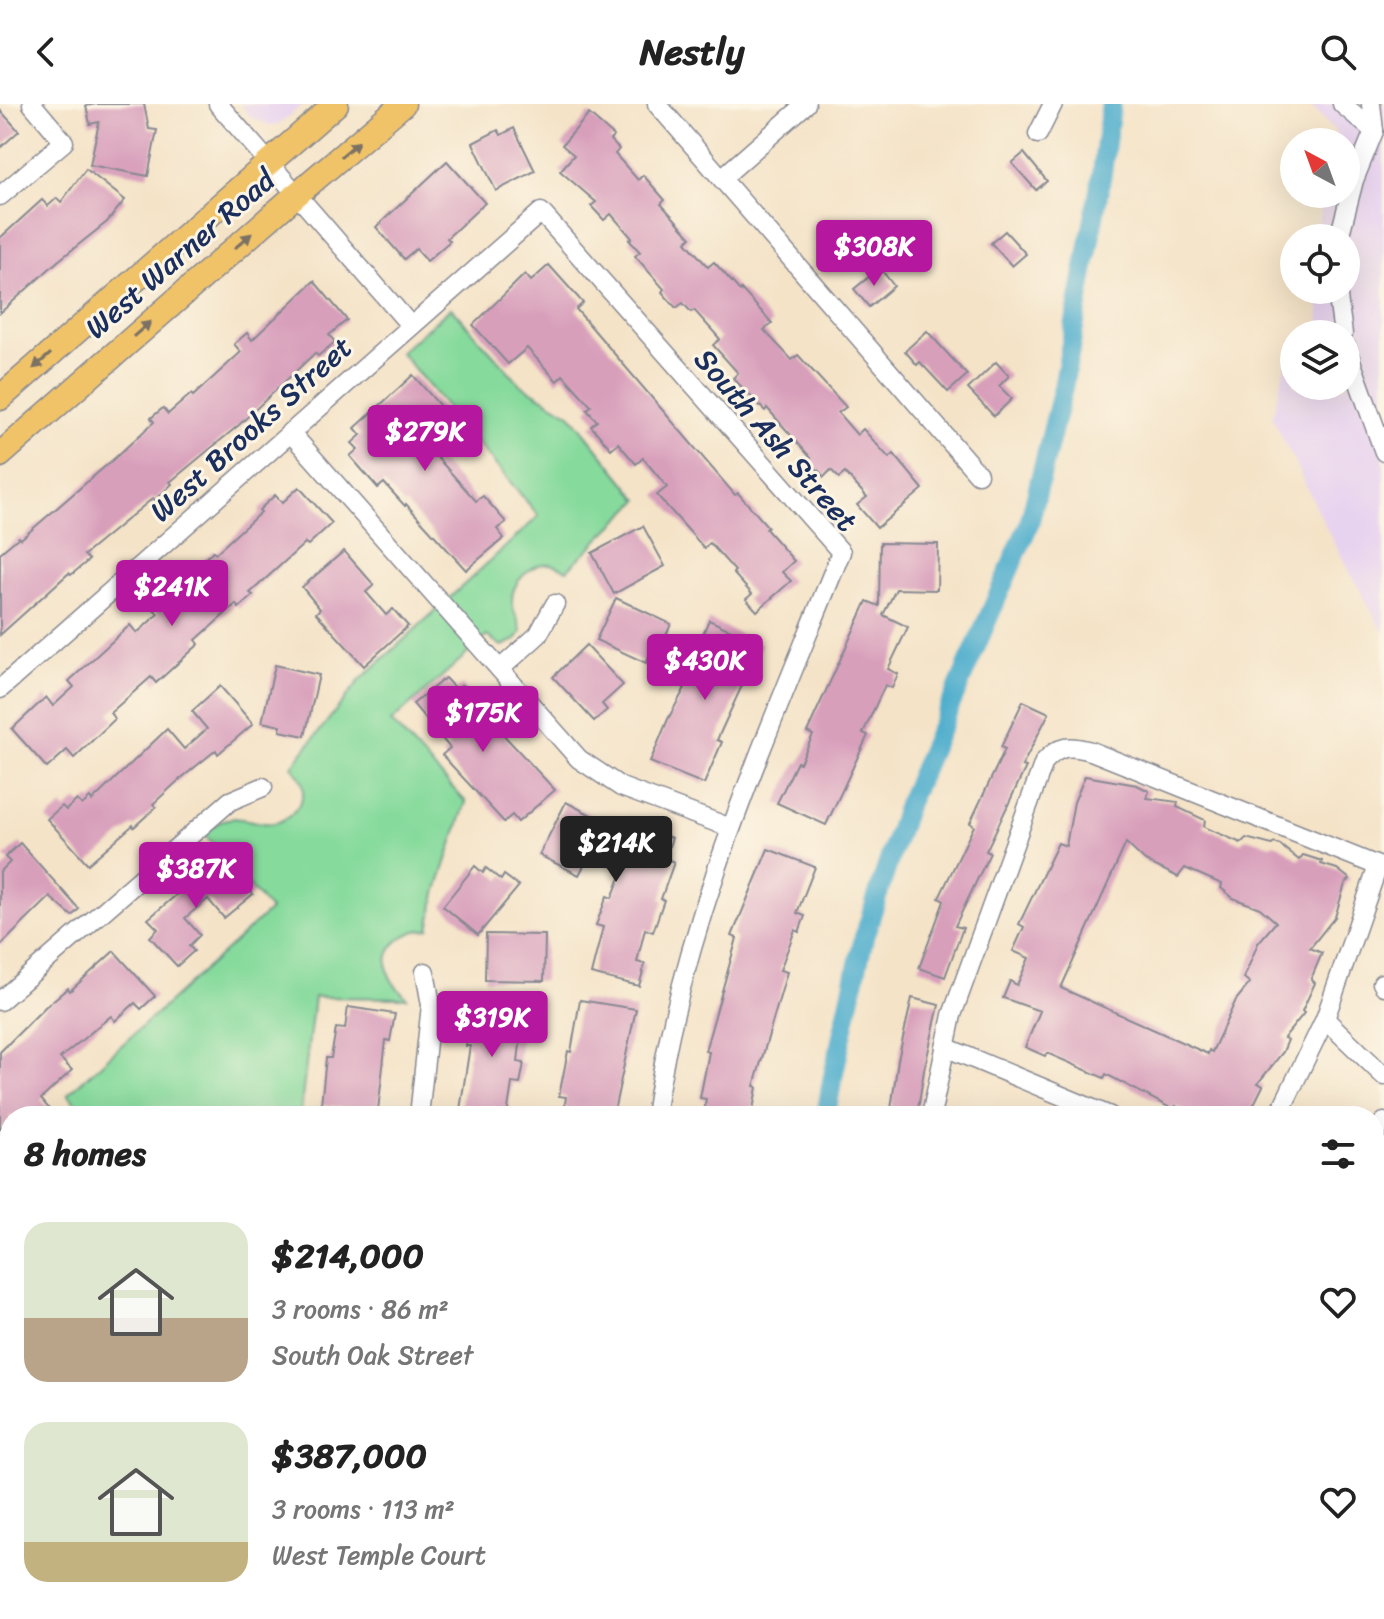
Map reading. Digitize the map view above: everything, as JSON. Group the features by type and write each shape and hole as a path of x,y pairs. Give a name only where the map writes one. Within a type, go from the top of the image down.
{"main road":[{"name":"West Warner Road","path":"0,398 336,104"},
{"name":"West Warner Road","path":"0,455 403,104"}],"street":[{"path":"0,196 64,142 32,104"},
{"path":"218,104 410,325"},
{"path":"657,104 978,474"},
{"path":"723,177 806,104"},
{"path":"1038,134 1053,104"},
{"path":"1342,104 1379,130"},
{"path":"1343,224 1354,180 1379,130 1371,104"},
{"name":"West Brooks Street","path":"0,689 541,212"},
{"name":"South Ash Street","path":"541,212 841,552 731,828"},
{"path":"1360,386 1384,452"},
{"path":"290,432 579,759 621,787 731,828 691,950 666,1052 657,1106"},
{"path":"500,669 538,635 555,604"},
{"path":"934,1106 952,1015 1044,762 1053,752 1070,745 1378,866 1325,1019 1283,1106"},
{"path":"0,1001 230,801 263,787"},
{"path":"420,1106 431,1005 425,972"},
{"path":"1325,1019 1384,1076"},
{"path":"945,1047 1086,1106"}],"shaded area":[{"path":"240,104 304,104 279,124 270,125 252,118"},
{"path":"1309,104 1384,104 1384,634 1333,541 1272,417 1280,386 1280,400 1360,400 1360,320 1320,320 1318,304 1360,304 1360,224 1319,224 1320,208 1360,208 1360,128 1332,128"}],"green space":[{"path":"451,308 520,384 570,414 639,500 567,570 542,564 524,575 513,594 512,605 521,632 516,640 502,646 487,636 391,722 466,802 436,893 429,929 405,936 389,954 389,975 407,998 314,997 301,1106 78,1106 68,1094 270,910 204,834 224,820 237,818 274,823 292,813 303,796 303,789 292,766 360,680 539,516 400,352"}],"building":[{"path":"144,104 149,129 157,130 148,176 90,165 99,122 90,124 86,106"},
{"path":"0,110 19,131 0,148"},
{"path":"589,114 614,136 610,140 619,149 615,154 638,180 643,175 665,200 661,204 691,237 686,242 708,267 714,262 741,289 772,323 764,330 792,360 798,355 846,407 838,413 857,435 863,429 889,458 894,454 923,489 877,528 857,505 867,497 845,473 839,478 831,470 824,477 767,408 765,411 733,378 738,373 713,345 720,339 694,310 691,312 683,303 676,308 635,256 640,252 629,240 632,238 611,214 604,220 591,206 596,202 560,171 574,155 562,145"},
{"path":"514,128 535,171 496,191 473,143 498,130 501,135"},
{"path":"1024,153 1047,181 1036,190 1012,163"},
{"path":"447,161 485,203 427,261 416,249 404,259 376,227"},
{"path":"86,169 125,200 107,222 0,313 0,238 42,200 48,206 57,198 61,202"},
{"path":"1005,231 1026,254 1012,266 991,243"},
{"path":"549,265 583,303 576,309 735,495 738,493 768,527 766,529 794,561 782,572 791,581 757,611 746,599 752,594 733,573 735,571 710,543 704,548 657,495 667,487 643,458 636,464 618,443 611,449 591,426 597,421 587,410 591,406 563,375 557,381 527,348 508,364 473,325 525,274 531,281"},
{"path":"880,268 894,286 869,307 854,289"},
{"path":"314,281 347,320 329,335 335,342 318,356 315,353 239,425 170,482 172,484 155,500 153,498 84,555 89,560 71,575 69,573 0,635 0,553 19,537 21,539 116,457 154,422 151,418 163,408 168,414 191,394 193,396 241,352 234,344 247,333 252,340"},
{"path":"927,331 967,375 948,392 905,351"},
{"path":"996,362 1009,376 999,386 1012,399 994,416 968,389"},
{"path":"413,375 453,421 426,445 476,501 483,496 506,522 497,529 504,538 466,570 406,504 384,483 378,488 350,456 358,449 352,443 361,435 355,428"},
{"path":"299,487 332,523 250,593 253,595 239,608 236,604 196,640 199,644 156,683 151,677 110,713 115,719 74,758 67,750 47,768 12,729 46,697 53,706 74,687 69,681 130,625 137,633 158,614 152,607 213,551 216,553 275,495 282,503"},
{"path":"643,526 665,566 614,594 592,553"},
{"path":"880,543 938,544 937,590 896,589 883,615 908,627 888,669 898,674 892,688 885,685 863,733 868,735 826,825 777,803 813,735 807,732 867,601 879,606"},
{"path":"344,551 374,585 366,592 386,615 393,609 408,626 364,666 316,613 320,609 302,587"},
{"path":"616,598 671,624 664,640 658,637 646,663 596,640"},
{"path":"709,620 761,644 717,740 722,742 704,784 650,762 685,688 675,683 685,664 688,666"},
{"path":"586,645 623,685 602,704 607,710 594,721 553,677"},
{"path":"275,665 319,675 305,736 280,731 281,726 262,722"},
{"path":"445,678 456,690 462,685 480,707 472,714 491,735 498,729 555,790 518,822 512,815 504,822 442,755 450,748 413,704"},
{"path":"220,686 253,724 218,754 216,750 179,780 153,804 156,807 88,864 47,819 62,806 66,810 77,800 82,805 90,798 92,801 167,729 184,749 207,729 192,711"},
{"path":"1023,701 1049,713 1022,766 1026,767 955,926 963,928 945,977 919,968 944,901 939,898 974,826 970,823 1005,749 1001,747"},
{"path":"1085,776 1137,785 1149,791 1147,798 1178,802 1177,807 1205,820 1204,827 1241,843 1246,838 1280,845 1299,860 1303,855 1322,861 1321,864 1337,869 1350,879 1345,884 1335,917 1310,948 1322,953 1311,979 1315,983 1302,1011 1304,1013 1284,1038 1288,1040 1283,1052 1258,1083 1263,1086 1253,1106 1166,1106 1106,1074 1104,1078 1047,1053 1045,1056 1025,1047 1040,1011 1003,998 1010,981 1017,985 1029,958 1013,951 1024,927 1019,924 1058,843 1066,846 1074,802","holes":["1126,843 1145,861 1178,877 1185,868 1222,884 1221,888 1233,898 1260,908 1276,922 1258,943 1244,978 1250,983 1236,1000 1212,1052 1209,1050 1208,1054 1061,988"]},
{"path":"566,802 624,832 627,824 672,838 665,858 674,862 661,899 664,900 653,932 645,929 637,962 645,964 639,986 591,974 603,927 596,925 607,896 612,898 623,870 588,858 579,875 539,855"},
{"path":"20,843 79,909 72,916 50,897 0,946 0,872 10,862 5,857"},
{"path":"768,849 815,867 797,913 805,916 799,932 795,930 780,970 787,972 754,1086 757,1087 754,1106 705,1106 706,1099 700,1098 709,1052 705,1051 737,938 732,936"},
{"path":"226,862 253,894 224,918 208,899 185,918 200,935 189,946 194,951 177,966 150,937 158,929 148,919 208,868 213,873"},
{"path":"475,866 483,873 486,868 501,880 504,875 519,886 478,935 443,906"},
{"path":"486,934 545,935 544,981 485,980"},
{"path":"114,951 155,996 141,1009 135,1003 115,1021 111,1016 60,1058 72,1070 41,1099 47,1106 0,1106 0,1052 45,1007 68,988 70,991"},
{"path":"912,998 939,1005 919,1106 891,1106"},
{"path":"580,1000 636,1009 615,1106 565,1106 566,1097 559,1096 568,1051 571,1052"},
{"path":"471,1002 524,1008 518,1062 524,1063 520,1084 512,1083 509,1106 461,1106 470,1046 466,1046"},
{"path":"348,1007 395,1014 390,1041 386,1040 379,1106 321,1105 326,1058 331,1058 336,1028 345,1029"}],"waterway":[{"path":"828,1106 864,937 907,805 1029,524 1063,388 1102,173 1111,104"}]}
